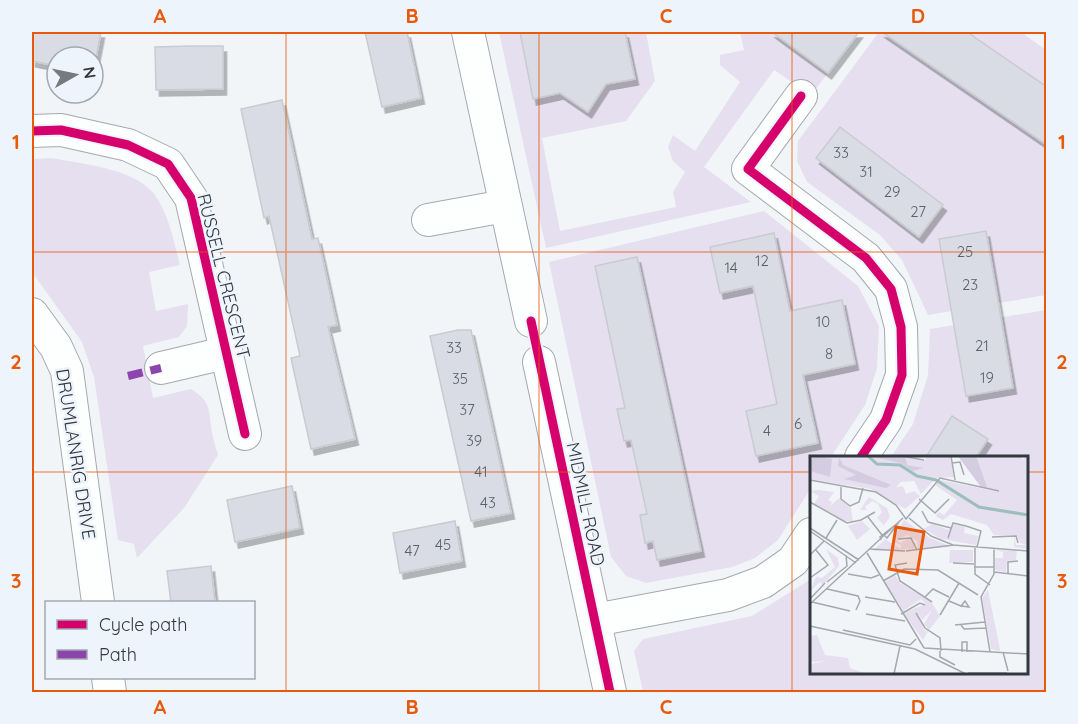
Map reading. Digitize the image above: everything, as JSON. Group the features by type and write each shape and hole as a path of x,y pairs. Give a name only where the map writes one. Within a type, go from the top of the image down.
{"street":[{"path":"468,32 531,321"},
{"path":"801,96 748,169 866,258 891,290 902,327 902,375 886,420 862,456"},
{"name":"RUSSELL CRESCENT","path":"32,131 61,130 128,146 168,164 191,198 245,434"},
{"path":"428,220 506,206"},
{"name":"DRUMLANRIG DRIVE","path":"32,314 56,347 67,371 98,601"},
{"name":"RUSSELL CRESCENT","path":"160,368 225,353"},
{"name":"MIDMILL ROAD","path":"539,363 610,693"},
{"path":"595,620 728,595 763,582 793,561 810,536"}],"shaded area":[{"path":"499,32 646,32 655,81 626,121 542,138 560,231 676,207 673,192 685,172 673,161 668,147 673,135 695,151 740,82 720,65 720,55 744,50 740,32 772,32 828,73 811,95 774,70 704,167 751,202 546,248"},
{"path":"879,32 1021,32 1046,50 1046,295 928,315 902,260 880,235 807,182 797,161 798,141"},
{"path":"51,158 121,173 146,186 155,195 164,211 180,265 149,272 156,311 188,304 187,326 179,337 143,346 153,398 191,389 201,397 208,408 218,455 184,508 137,558 134,544 118,540 94,377 82,342 32,272 32,159"},
{"path":"764,211 858,286 879,326 877,368 865,405 832,456 810,456 810,490 778,540 755,558 732,567 646,583 626,576 611,557 549,262"},
{"path":"1046,310 1046,692 643,692 634,651 643,639 752,616 810,580 810,673 1027,673 1027,456 892,456 913,424 928,375 930,329"}],"building":[{"path":"32,32 101,32 98,45 45,45 45,64 32,61"},
{"path":"365,32 407,32 421,98 382,107"},
{"path":"520,32 625,32 635,79 606,84 588,112 560,93 533,99"},
{"path":"772,32 859,32 828,73"},
{"path":"882,32 967,32 1047,87 1047,145"},
{"path":"223,46 223,89 156,90 155,47"},
{"path":"282,100 312,239 318,238 337,325 328,327 355,439 311,449 291,358 300,356 269,216 264,218 241,109"},
{"path":"840,127 943,205 919,237 816,158"},
{"path":"986,231 1013,388 966,396 939,239"},
{"path":"774,233 790,311 842,300 855,364 803,375 818,443 756,456 746,411 777,404 753,286 720,293 710,247"},
{"path":"637,257 701,551 657,560 653,541 645,543 640,515 647,514 631,440 624,441 617,409 625,408 595,266"},
{"path":"458,330 471,330 511,513 471,521 430,336"},
{"path":"952,416 988,439 977,456 927,456"},
{"path":"292,486 300,528 235,542 227,500"},
{"path":"455,521 462,561 400,573 393,533"},
{"path":"211,566 215,601 171,601 167,571"}],"marked path":[{"path":"128,376 161,368"}],"cycle path":[{"path":"801,96 748,169 866,258 891,289 901,327 902,375 886,420 862,456"},
{"path":"32,131 61,130 128,145 168,164 191,198 245,434"},
{"path":"531,321 610,692"}]}
